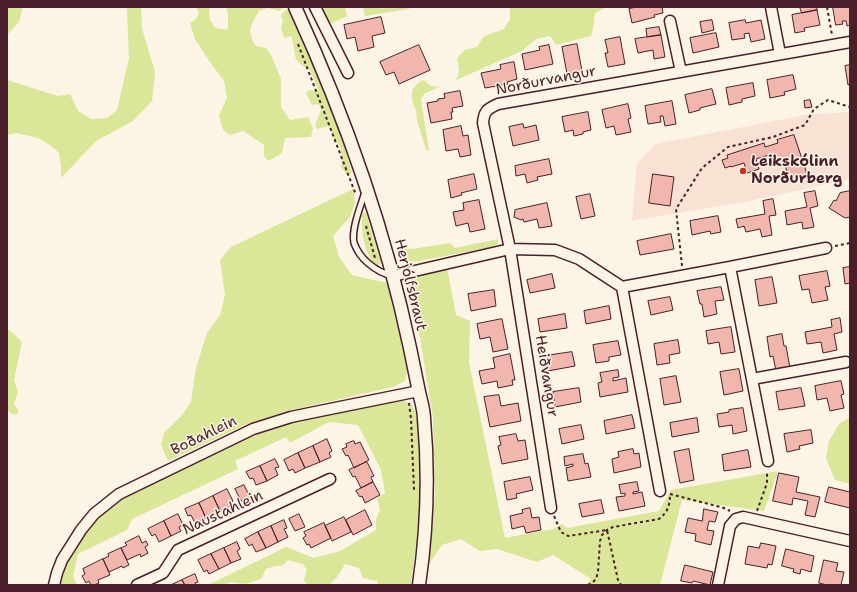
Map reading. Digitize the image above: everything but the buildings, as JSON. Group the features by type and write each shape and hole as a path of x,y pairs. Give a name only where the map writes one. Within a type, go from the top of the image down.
{"street":[{"name":"Herjólfsbraut","path":"294,7 330,88 351,142 380,231 403,318 413,392 424,417 427,487 425,536 419,585"},
{"path":"315,7 348,73"},
{"path":"771,7 780,54"},
{"path":"670,21 681,72"},
{"name":"Norðurvangur","path":"510,249 483,124 484,116 489,108 498,104 850,42"},
{"path":"393,276 510,249 555,250 579,259 622,287 826,248"},
{"name":"Heiðvangur","path":"510,249 551,508"},
{"path":"730,267 768,462"},
{"path":"622,287 660,491"},
{"path":"752,379 846,362"},
{"name":"Boðahlein","path":"54,585 62,560 80,530 101,507 120,494 254,429 285,419 315,412 413,392"},
{"name":"Naustahlein","path":"137,585 163,573 178,550 330,479"},
{"path":"718,585 730,526 736,519 743,517 754,519 850,541"}],"lane":[{"path":"366,189 354,227 354,243 362,258 376,270 393,276"}],"path":[{"path":"827,7 833,44"},
{"path":"296,37 360,207 379,271"},
{"path":"683,275 676,209 702,168 728,148 772,137 805,125 814,109 828,100 850,107"},
{"path":"826,248 850,243"},
{"path":"413,392 411,418 414,494"},
{"path":"754,519 767,483 768,462"},
{"path":"660,491 724,508 743,517"},
{"path":"551,508 561,532 568,536 607,530 613,527 659,519 665,514 670,503 670,494"},
{"path":"588,585 596,579 598,572 600,541 602,535 607,530"},
{"path":"607,530 618,580 621,585"},
{"path":"557,585 562,585"}],"shaded area":[{"name":"Leikskólinn Norðurberg","path":"850,113 850,179 749,201 632,221 637,163 656,144 805,115"}],"green space":[{"path":"7,7 23,7 19,22 7,34"},
{"path":"127,7 141,7 142,29 155,72 152,101 133,121 96,141 61,178 59,153 50,145 38,138 17,133 7,135 7,80 58,96 70,94 78,111 91,119 107,118 117,110 129,58"},
{"path":"196,7 209,7 210,20 215,28 228,30 228,15 226,7 285,7 279,11 268,8 259,11 252,24 250,32 256,46 266,48 271,55 281,79 281,107 290,120 308,117 313,128 311,137 285,138 282,153 268,161 264,156 264,145 243,131 230,135 223,130 219,115 227,98 224,81 195,39 190,23 196,19 199,13"},
{"path":"322,7 345,7 347,16 330,24"},
{"path":"363,7 378,7 381,9 390,7 410,7 409,9 365,16"},
{"path":"510,7 607,7 595,13 591,36 556,45 550,36 536,39 522,51 454,81 458,76 459,70 457,58 465,50 477,47 484,36 504,29 510,19"},
{"path":"290,8 308,49 340,133 352,173 347,175 341,167 342,156 340,146 333,137 332,130 328,126 317,129 315,125 321,110 319,104 312,105 306,93 309,90 315,91 318,89 310,70 296,60 291,36 285,38 283,35 281,27 283,21 281,15 285,10"},
{"path":"422,80 435,87 441,86 424,94 421,99 429,151 426,150 412,98 412,90"},
{"path":"353,189 355,203 350,217 333,236 339,257 352,275 387,283 408,370 405,381 393,387 291,410 247,424 168,461 161,445 164,433 183,414 191,402 196,368 207,333 220,315 225,295 220,260 231,247"},
{"path":"365,212 381,263 376,266 369,255 364,242 362,214"},
{"path":"498,239 498,244 492,247 414,262 402,260 398,255 403,248 412,249 450,243 455,248"},
{"path":"447,268 456,315 470,321 469,362 505,538 553,529 562,524 567,528 659,511 671,490 778,471 764,511 682,500 660,585 586,585 591,579 553,555 537,562 497,549 480,551 461,539 442,545 429,564 435,491 433,418 420,338 408,293 408,284 413,276"},
{"path":"7,329 22,342 14,380 18,392 14,403 19,412 14,415 7,411"},
{"path":"397,400 409,403 415,411 420,449 420,508 411,585 377,585 378,581 363,578 359,568 345,564 338,576 329,585 307,585 304,580 307,570 303,564 288,560 282,566 275,566 266,569 261,579 246,584 231,582 223,585 208,585 286,547 314,558 340,551 376,530 376,520 380,510 377,498 385,493 381,470 358,425 329,422 290,443 286,437 235,461 238,469 132,519 127,530 78,554 73,576 77,585 59,585 63,568 74,547 85,531 101,513 124,496 251,437 297,421"},
{"path":"850,417 850,484 835,480 826,458 829,441 839,424"}],"place":[{"name":"Leikskólinn Norðurberg","path":"743,171"}]}
